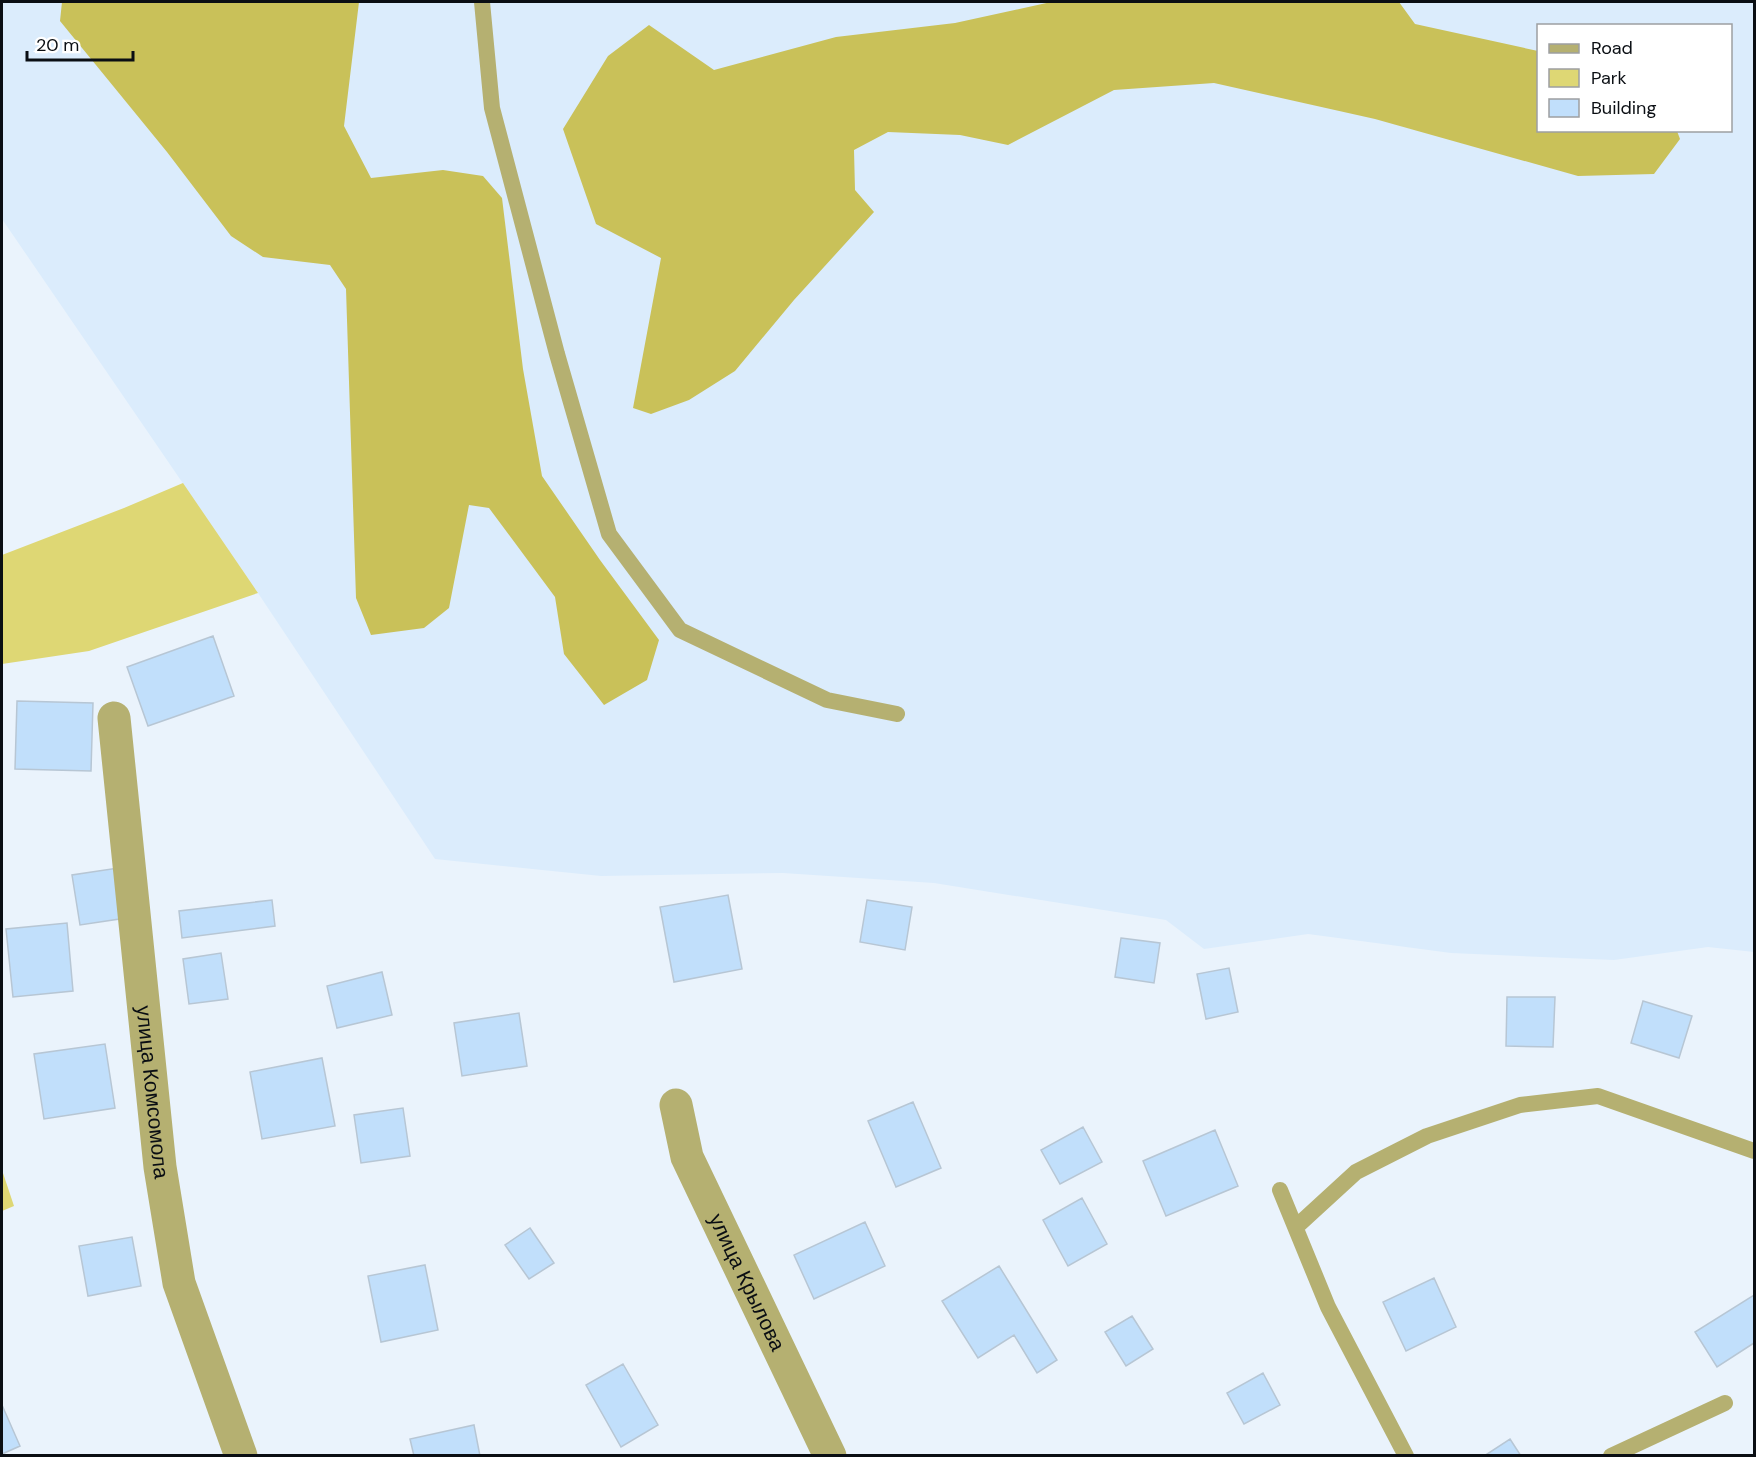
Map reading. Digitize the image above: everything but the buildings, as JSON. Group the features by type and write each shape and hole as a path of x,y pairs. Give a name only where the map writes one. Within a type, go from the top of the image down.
{"street":[{"name":"улица Комсомола","path":"114,718 160,1167 179,1282 241,1455"},
{"name":"улица Крылова","path":"676,1105 687,1157 830,1455"}],"lane":[{"path":"482,2 492,108 556,354 609,534 680,630 827,700 897,714"},
{"path":"1296,1227 1356,1172 1427,1136 1520,1105 1598,1096 1755,1152"},
{"path":"1280,1190 1328,1307 1406,1455"},
{"path":"1611,1455 1725,1403"}],"shaded area":[{"path":"2,2 1754,2 1754,952 1708,947 1614,960 1451,953 1308,934 1204,949 1166,920 934,883 783,873 601,876 435,859 258,593 2,219"},
{"path":"62,2 359,2 344,126 371,178 443,170 483,176 502,198 523,369 542,476 659,640 647,680 604,705 564,654 555,597 489,508 469,505 449,608 424,628 371,635 356,598 346,289 330,265 263,257 231,236 167,152 60,21"},
{"path":"1051,2 1399,2 1415,24 1537,51 1537,132 1677,132 1680,139 1654,174 1578,176 1375,119 1214,83 1114,90 1008,145 960,135 888,132 854,150 855,190 874,212 794,300 735,371 689,400 651,414 633,408 661,258 596,224 563,129 608,56 649,25 714,70 836,37 955,23"}],"green space":[{"path":"183,483 258,593 89,651 2,664 2,555"},
{"path":"2,1170 14,1206 2,1211"}]}
